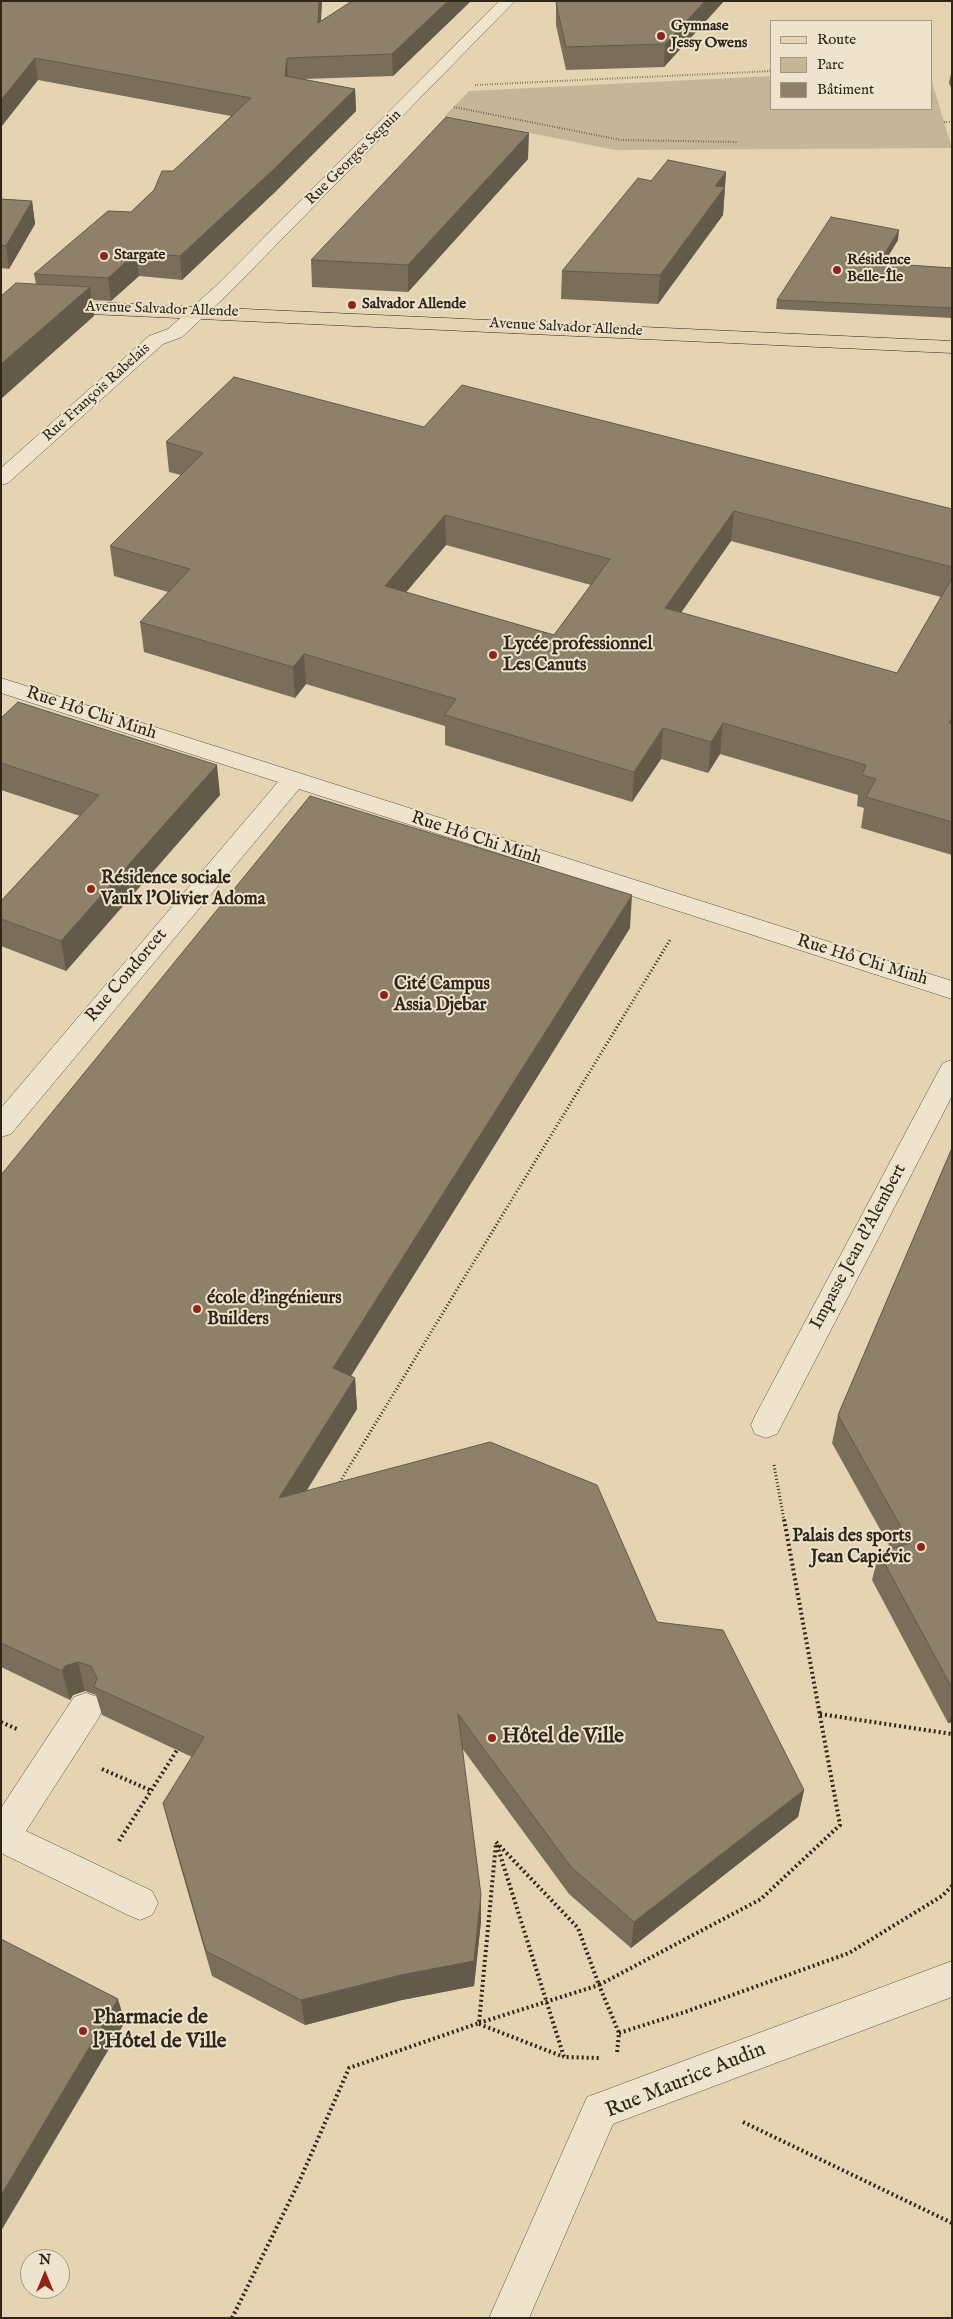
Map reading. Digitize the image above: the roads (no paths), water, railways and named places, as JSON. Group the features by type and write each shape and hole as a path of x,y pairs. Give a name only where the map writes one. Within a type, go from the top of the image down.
{"main road":[{"name":"Avenue Salvador Allende","path":"1,304 952,347"}],"street":[{"name":"Rue Georges Seguin","path":"197,312 223,289 508,1"},
{"name":"Rue François Rabelais","path":"1,479 156,340 175,333 197,312"},
{"name":"Rue Hô Chi Minh","path":"1,685 952,990"},
{"name":"Rue Condorcet","path":"1,1127 293,780"},
{"name":"Impasse Jean d'Alembert","path":"766,1425 952,1070"},
{"path":"86,1708 2,1835 140,1903"},
{"name":"Rue Maurice Audin","path":"509,2318 600,2110 952,1978"}],"place":[{"name":"Gymnase Jessy Owens","path":"661,36"},
{"name":"Stargate","path":"104,256"},
{"name":"Résidence Belle-Île","path":"837,270"},
{"name":"Salvador Allende","path":"352,305"},
{"name":"Lycée professionnel Les Canuts","path":"493,655"},
{"name":"Résidence sociale Vaulx l'Olivier Adoma","path":"91,889"},
{"name":"Cité Campus Assia Djebar","path":"384,995"},
{"name":"école d'ingénieurs Builders","path":"197,1309"},
{"name":"Palais des sports Jean Capiévic","path":"921,1547"},
{"name":"Hôtel de Ville","path":"492,1738"},
{"name":"Pharmacie de l'Hôtel de Ville","path":"83,2031"}]}
